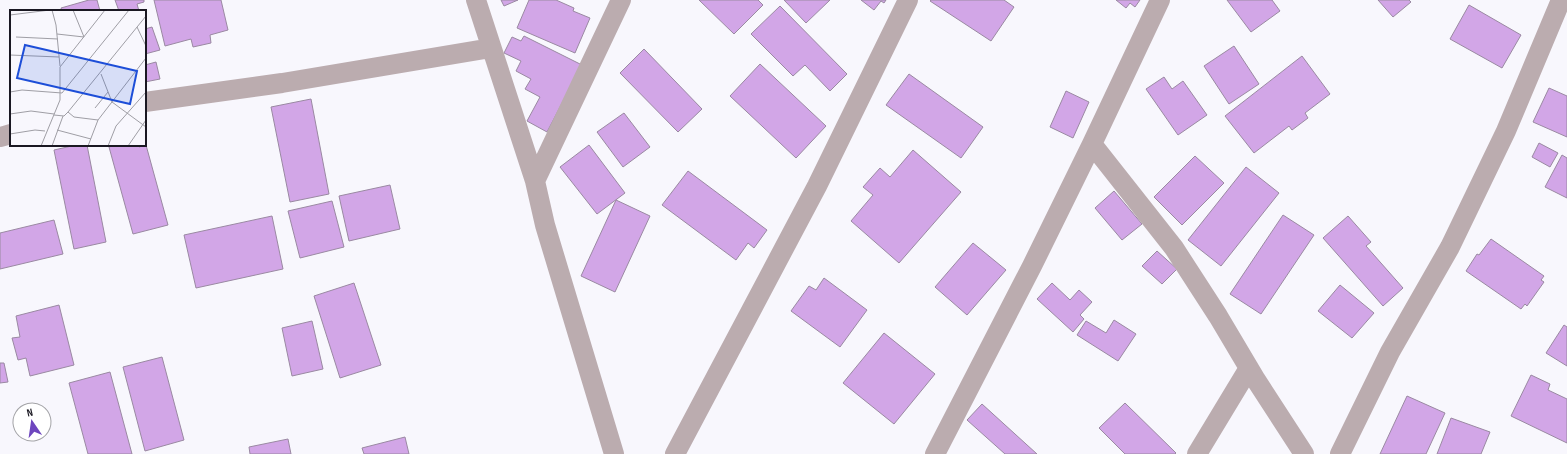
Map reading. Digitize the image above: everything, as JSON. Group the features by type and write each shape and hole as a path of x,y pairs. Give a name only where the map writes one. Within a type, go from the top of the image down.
{"street":[{"path":"476,0 534,181 544,225 614,454"},
{"path":"534,181 621,0"},
{"path":"675,454 818,186 908,0"},
{"path":"935,454 1092,144 1160,0"},
{"path":"1340,454 1390,352 1450,248 1506,131 1561,0"},
{"path":"146,102 282,83 491,48"},
{"path":"0,136 10,134"},
{"path":"1092,144 1174,248 1304,454"},
{"path":"1197,454 1249,368"}],"building":[{"path":"89,0 97,0 100,10 62,10 61,8"},
{"path":"115,0 144,0 144,2 137,4 139,10 119,10"},
{"path":"154,0 221,0 228,30 210,35 211,43 193,47 191,39 165,46"},
{"path":"501,0 518,0 504,6"},
{"path":"529,0 556,0 574,8 573,11 590,18 575,53 517,28"},
{"path":"699,0 758,0 763,5 734,34"},
{"path":"784,0 830,0 806,23"},
{"path":"861,0 886,0 884,3 881,1 874,10"},
{"path":"1004,0 1014,7 991,41 930,1"},
{"path":"1116,0 1140,0 1135,7 1130,3 1126,8"},
{"path":"1227,0 1272,0 1280,11 1251,32"},
{"path":"1378,0 1409,0 1411,2 1393,17"},
{"path":"1469,5 1521,35 1502,68 1450,39"},
{"path":"780,6 847,74 830,91 805,65 793,76 751,34"},
{"path":"152,27 160,50 146,54 146,29"},
{"path":"524,36 582,65 547,132 527,121 540,97 525,89 531,79 516,71 521,61 504,53 512,37 521,41"},
{"path":"1234,46 1259,84 1229,104 1204,66"},
{"path":"644,49 702,109 678,132 620,73"},
{"path":"1302,56 1330,94 1305,113 1308,118 1292,130 1289,126 1254,153 1225,116"},
{"path":"156,62 160,79 146,82 146,65"},
{"path":"760,64 826,126 796,158 730,96"},
{"path":"909,74 983,127 961,158 886,105"},
{"path":"1164,77 1172,89 1183,81 1207,115 1178,135 1146,89"},
{"path":"1549,88 1567,96 1567,137 1533,122"},
{"path":"1066,91 1089,102 1073,138 1050,127"},
{"path":"311,99 329,194 290,202 271,107"},
{"path":"624,113 650,147 623,167 597,132"},
{"path":"1539,143 1558,153 1550,167 1532,157"},
{"path":"146,145 168,225 133,234 109,147 139,147"},
{"path":"589,145 625,193 597,214 560,167"},
{"path":"72,146 87,146 106,242 74,249 54,150"},
{"path":"913,150 961,192 899,263 851,221 873,195 863,187 880,168 890,177"},
{"path":"1562,155 1567,158 1567,198 1545,187"},
{"path":"1195,156 1224,183 1182,225 1154,197"},
{"path":"1246,167 1279,193 1221,266 1188,240"},
{"path":"688,171 767,230 754,248 748,243 736,260 662,205"},
{"path":"390,185 400,229 349,241 339,196"},
{"path":"1114,191 1142,224 1122,240 1095,208"},
{"path":"616,200 650,216 615,292 581,276"},
{"path":"332,201 344,247 300,258 288,211"},
{"path":"1283,215 1314,235 1261,314 1230,294"},
{"path":"272,216 283,269 196,288 184,235"},
{"path":"1348,216 1371,242 1366,246 1403,288 1383,306 1323,238"},
{"path":"54,220 63,254 0,269 0,233"},
{"path":"1491,239 1544,276 1541,280 1544,282 1527,306 1525,304 1521,309 1466,271 1477,254 1479,255"},
{"path":"973,243 1006,270 967,315 935,287"},
{"path":"1157,251 1177,269 1162,284 1142,266"},
{"path":"824,278 867,310 840,347 791,311 809,286 816,290"},
{"path":"354,283 381,365 340,378 314,296"},
{"path":"1052,283 1070,300 1079,290 1092,302 1080,315 1084,319 1073,332 1037,299"},
{"path":"1340,285 1374,313 1352,338 1318,311"},
{"path":"59,305 74,365 30,376 26,358 18,360 12,338 20,337 16,316"},
{"path":"1114,320 1136,334 1118,361 1077,335 1086,321 1106,333"},
{"path":"312,321 323,369 292,376 282,328"},
{"path":"1564,325 1567,327 1567,366 1546,353"},
{"path":"884,333 935,374 894,424 843,383"},
{"path":"162,357 184,440 145,451 123,367"},
{"path":"0,363 4,363 8,382 0,383"},
{"path":"110,372 132,454 88,454 69,383"},
{"path":"1531,375 1550,384 1548,390 1567,399 1567,443 1511,416"},
{"path":"1407,396 1445,413 1426,454 1380,454"},
{"path":"1125,403 1176,453 1175,454 1125,454 1099,428"},
{"path":"982,404 1037,454 1005,454 967,420"},
{"path":"1451,418 1490,432 1481,454 1437,454"},
{"path":"405,437 409,454 364,454 362,448"},
{"path":"288,439 291,454 250,454 249,447"}]}
